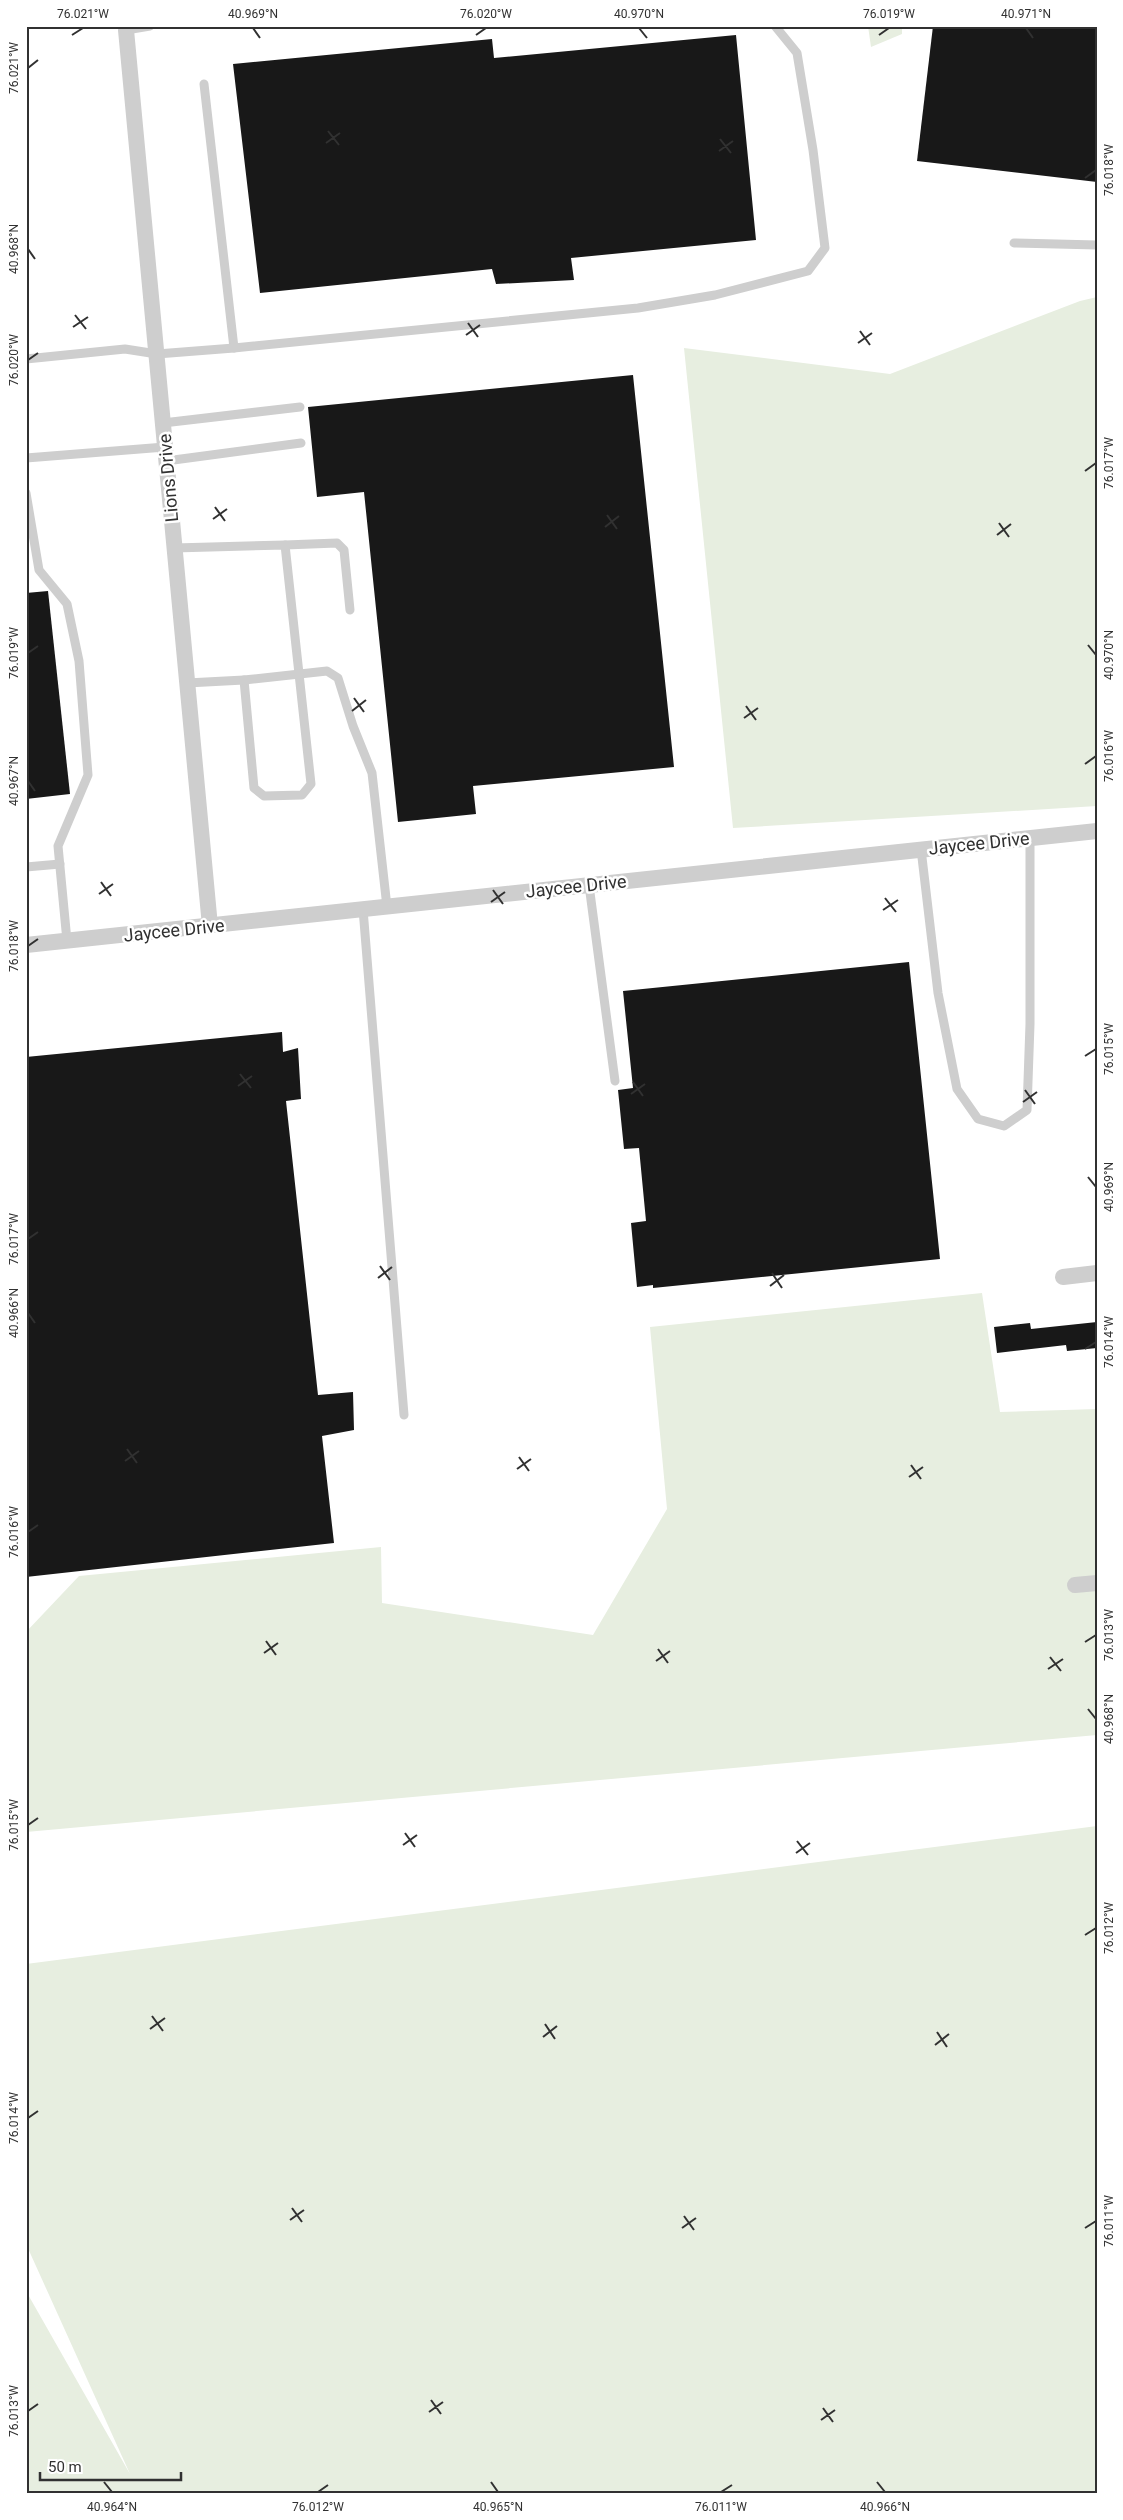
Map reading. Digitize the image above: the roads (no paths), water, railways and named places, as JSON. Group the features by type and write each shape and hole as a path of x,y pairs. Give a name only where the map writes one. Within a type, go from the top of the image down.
{"street":[{"name":"Lions Drive","path":"125,28 210,926"},
{"name":"Jaycee Drive","path":"26,945 1097,831"},
{"path":"1063,1277 1097,1273"},
{"path":"1074,1585 1097,1583"}],"lane":[{"path":"125,28 150,26"},
{"path":"26,359 125,349 157,354 234,348 638,308 715,295 808,271 825,248 813,150 797,53 775,26"},
{"path":"204,84 234,348"},
{"path":"1014,243 1097,244"},
{"path":"163,423 300,407"},
{"path":"26,458 166,454 302,443"},
{"path":"26,493 39,570 67,604 79,661 88,775 58,846 67,941"},
{"path":"174,548 338,543 344,550 350,610"},
{"path":"244,680 254,788 264,796 302,794 311,784 285,545"},
{"path":"187,683 244,680 327,671 338,678 353,726 372,773 387,907"},
{"path":"921,849 938,993 957,1090 978,1119 1004,1126 1027,1110 1030,1024 1030,837"},
{"path":"26,867 60,864"},
{"path":"589,885 615,1081"},
{"path":"363,910 404,1415"}]}
